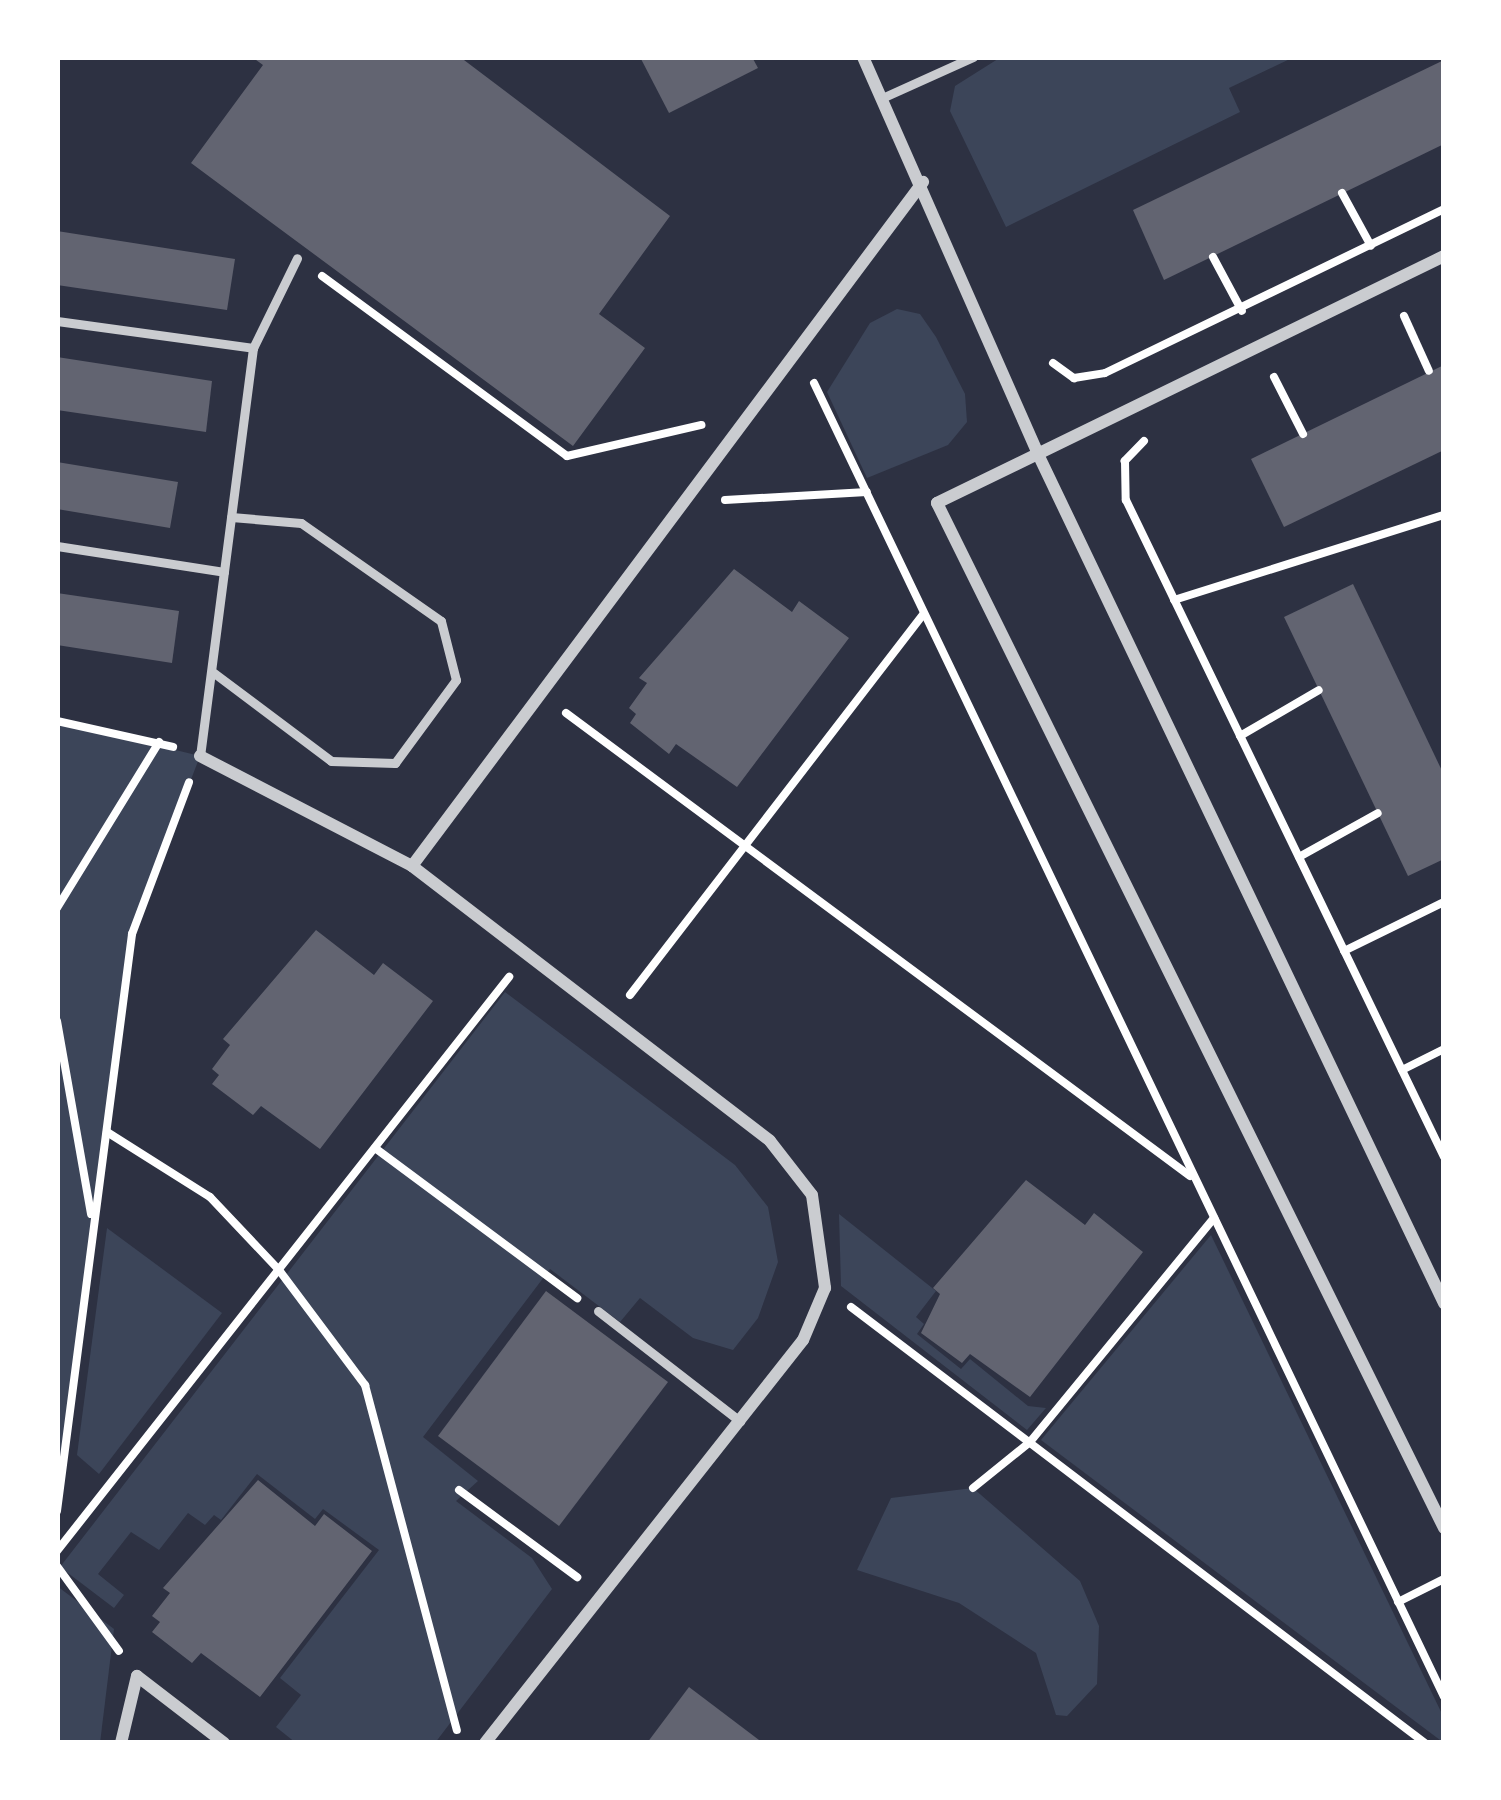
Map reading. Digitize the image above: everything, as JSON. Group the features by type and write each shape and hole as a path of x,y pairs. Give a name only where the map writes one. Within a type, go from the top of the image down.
{"street":[{"path":"863,57 923,182 1036,450 1444,1304"},
{"path":"412,866 923,182"},
{"path":"1444,256 1036,450 938,503 1444,1528"},
{"path":"200,756 412,866 770,1141 812,1195 825,1288 803,1340 485,1743"},
{"path":"121,1743 137,1676 224,1743"}],"lane":[{"path":"882,98 973,57"},
{"path":"200,756 253,348 297,258"},
{"path":"57,321 253,348"},
{"path":"214,673 331,761 395,763 456,680 441,621 302,524 231,517"},
{"path":"57,546 224,572"},
{"path":"598,1311 740,1420"}],"path":[{"path":"1342,193 1371,246"},
{"path":"1053,363 1074,378 1105,373 1242,311 1444,208"},
{"path":"1213,257 1242,311"},
{"path":"297,258 567,456 749,414"},
{"path":"1383,326 1424,306"},
{"path":"1405,316 1429,371"},
{"path":"797,349 1444,1697"},
{"path":"1252,387 1296,367"},
{"path":"1274,377 1303,434"},
{"path":"1167,430 1125,460 1126,500 1444,1157"},
{"path":"683,502 867,492"},
{"path":"1174,599 1444,515"},
{"path":"611,1020 923,615"},
{"path":"1240,736 1319,690"},
{"path":"540,694 1194,1178"},
{"path":"57,721 159,742 57,908"},
{"path":"57,1510 132,934 200,756"},
{"path":"1298,857 1378,813"},
{"path":"1344,951 1444,902"},
{"path":"57,1551 527,955"},
{"path":"57,1021 92,1222"},
{"path":"1402,1070 1444,1049"},
{"path":"106,1132 210,1197 279,1270 365,1385 461,1743"},
{"path":"375,1148 598,1311"},
{"path":"973,1488 1030,1442 1214,1218"},
{"path":"825,1288 1425,1743"},
{"path":"459,1490 602,1595"},
{"path":"57,1566 137,1676"},
{"path":"1398,1602 1444,1580"}],"shaded area":[{"path":"1001,57 1294,57 1229,88 1240,112 1006,227 950,111 955,86"},
{"path":"897,309 920,314 936,337 965,394 967,422 948,445 867,478 827,392 870,323"},
{"path":"57,721 200,756 132,934 57,1511"},
{"path":"505,992 735,1165 768,1207 778,1262 758,1318 733,1350 693,1338 640,1298 620,1322 550,1269 423,1437 478,1481 456,1501 532,1558 552,1589 435,1743 296,1743 276,1727 301,1695 280,1678 379,1550 323,1509 315,1519 257,1474 221,1520 214,1515 205,1525 188,1513 159,1550 131,1532 98,1574 124,1595 114,1608 60,1567"},
{"path":"839,1214 936,1291 916,1317 924,1324 917,1334 961,1369 970,1359 1028,1406 1046,1408 1027,1430 841,1286"},
{"path":"107,1228 222,1313 99,1474 77,1455"},
{"path":"1211,1235 1444,1718 1444,1743 1041,1440"},
{"path":"973,1488 1080,1581 1099,1626 1097,1684 1067,1716 1056,1715 1036,1653 959,1603 857,1570 891,1498"},
{"path":"57,1586 114,1629 100,1743 57,1743"}],"building":[{"path":"252,57 460,57 670,216 599,314 645,348 573,446 191,163 263,65"},
{"path":"640,57 752,57 758,68 669,113"},
{"path":"1444,60 1444,144 1164,280 1133,210"},
{"path":"57,231 235,259 227,310 57,285"},
{"path":"57,357 212,381 206,432 57,410"},
{"path":"1444,365 1444,450 1284,527 1251,459"},
{"path":"57,462 178,482 170,528 57,509"},
{"path":"734,569 792,612 799,601 849,638 737,787 676,744 669,754 630,723 636,714 629,708 647,683 639,678"},
{"path":"1353,584 1444,775 1444,859 1408,876 1284,617"},
{"path":"57,593 179,611 172,663 57,645"},
{"path":"316,930 374,975 383,963 433,1001 320,1149 261,1106 253,1115 212,1084 219,1075 212,1069 230,1045 223,1039"},
{"path":"1026,1180 1085,1225 1094,1213 1143,1252 1030,1397 970,1354 962,1363 921,1333 940,1294 933,1288"},
{"path":"546,1291 668,1382 559,1526 438,1436"},
{"path":"258,1480 315,1526 324,1514 372,1551 260,1697 201,1653 192,1663 152,1632 160,1622 152,1616 170,1593 163,1588"},
{"path":"689,1687 763,1743 647,1743"}]}
